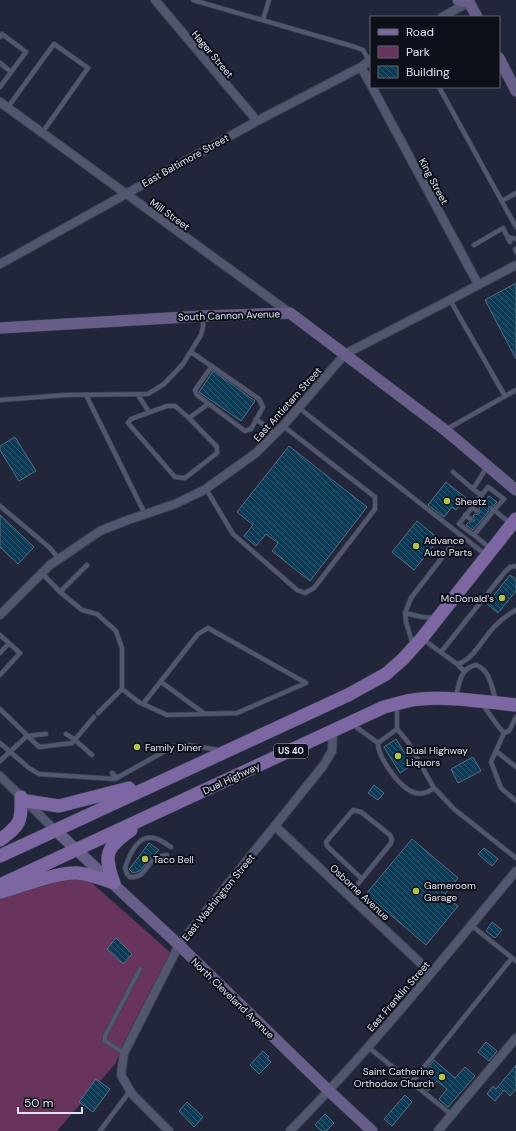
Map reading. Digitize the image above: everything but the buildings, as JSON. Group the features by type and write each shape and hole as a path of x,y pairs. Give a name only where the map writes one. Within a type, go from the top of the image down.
{"main road":[{"name":"US 40","path":"0,856 373,683 403,659 514,522"},
{"name":"Dual Highway","path":"0,885 333,731 397,703 420,699 456,700 516,705"},
{"path":"0,840 19,823 23,799 59,806 126,789 180,772"},
{"path":"114,883 108,869 111,846 118,839 155,813"},
{"path":"0,892 64,874 87,874 114,883"}],"street":[{"name":"Hager Street","path":"155,0 257,120"},
{"path":"444,16 467,1 476,16"},
{"path":"500,60 516,91"},
{"name":"East Baltimore Street","path":"0,264 124,193 257,120 370,61"},
{"name":"King Street","path":"361,67 370,84"},
{"name":"King Street","path":"372,88 478,284"},
{"name":"Mill Street","path":"0,102 290,313"},
{"name":"East Antietam Street","path":"0,615 42,573 59,559 100,531 175,504 206,489 256,453 283,426 345,354 516,265"},
{"name":"South Cannon Avenue","path":"0,328 203,316 290,313 445,430 516,490"},
{"name":"East Washington Street","path":"130,1091 121,1076 124,1053 179,945 323,766 332,751 333,731"},
{"path":"0,776 55,830"},
{"name":"Osborne Avenue","path":"275,826 431,973"},
{"name":"North Cleveland Avenue","path":"55,830 114,883 372,1131"},
{"name":"East Franklin Street","path":"290,1131 329,1091 431,973 516,871"},
{"path":"438,1131 516,1038"},
{"path":"130,1091 169,1131"}],"lane":[{"path":"192,0 355,47 363,50 370,61"},
{"path":"263,20 269,0"},
{"path":"0,37 2,34 26,52 0,87"},
{"path":"8,107 54,44 88,68 42,133"},
{"path":"0,63 11,72"},
{"path":"440,88 516,227"},
{"path":"502,201 516,193"},
{"path":"474,245 503,228 509,239 516,239"},
{"path":"450,300 505,396"},
{"path":"0,400 86,395 148,394 164,384 183,364 201,335 203,316"},
{"path":"190,352 212,366 259,398 263,407 251,429 245,431 197,395 195,390 212,366"},
{"path":"445,430 516,390"},
{"path":"86,395 145,514"},
{"path":"138,395 149,412"},
{"path":"189,418 208,404"},
{"path":"167,406 175,406 189,418 217,447 217,454 185,478 175,478 128,423 131,418 167,406"},
{"path":"299,408 489,552"},
{"path":"256,419 276,433"},
{"path":"206,489 233,534 297,590 306,593 314,588 375,509 375,497 283,426"},
{"path":"474,489 488,466"},
{"path":"453,472 474,489 484,502"},
{"path":"474,535 486,518 504,499 488,487 459,524 474,535 489,552"},
{"path":"0,506 50,548 59,559"},
{"path":"472,507 477,511"},
{"path":"493,510 514,522"},
{"path":"466,515 471,519"},
{"path":"454,542 411,598 405,613 406,622 417,643 441,652 464,671"},
{"path":"60,592 87,565"},
{"path":"441,652 504,573 510,567 516,566"},
{"path":"42,573 60,592 82,610 97,614 116,631 122,648 122,689 98,713"},
{"path":"457,664 463,663 470,657 495,625 516,610"},
{"path":"405,613 422,617 437,618"},
{"path":"122,689 143,704 167,715 205,714 237,713 306,684 208,628 198,634 143,704"},
{"path":"0,634 20,653 0,675"},
{"path":"0,653 9,643"},
{"path":"456,700 464,671 471,666 476,665 484,670 488,676 497,703"},
{"path":"161,682 205,714"},
{"path":"480,702 504,733"},
{"path":"397,703 397,729 408,742 434,788 454,809 516,858"},
{"path":"0,709 39,747 72,743 94,717"},
{"path":"516,717 509,731 504,733 491,762 501,788 516,801"},
{"path":"351,723 378,743"},
{"path":"378,743 397,729"},
{"path":"0,762 27,736 46,734"},
{"path":"66,734 92,755"},
{"path":"0,743 29,768 39,774 115,779 174,746 189,745 226,751"},
{"path":"378,743 378,750 381,756 395,776 407,789 419,794 427,793 434,788"},
{"path":"496,751 516,767"},
{"path":"112,773 117,778"},
{"path":"123,775 126,789"},
{"path":"349,895 362,879 392,839 390,835 361,812 353,810 326,842 327,846 362,879"},
{"path":"167,855 155,858 138,877 130,877 125,870 131,852 136,845 147,838 154,838 171,847"},
{"path":"471,925 516,961"},
{"path":"412,1082 512,958"},
{"path":"124,1053 104,1041 105,1036 140,969"},
{"path":"368,1046 452,1115"},
{"path":"100,1131 130,1091"}],"green space":[{"path":"85,877 171,953 115,1064 57,1131 0,1131 0,891"}],"place":[{"name":"Sheetz","path":"447,501"},
{"name":"Advance Auto Parts","path":"416,546"},
{"name":"McDonald's","path":"502,598"},
{"name":"Family Diner","path":"137,747"},
{"name":"Dual Highway Liquors","path":"398,756"},
{"name":"Taco Bell","path":"145,859"},
{"name":"Gameroom Garage","path":"416,891"},
{"name":"Saint Catherine Orthodox Church","path":"442,1077"}]}
